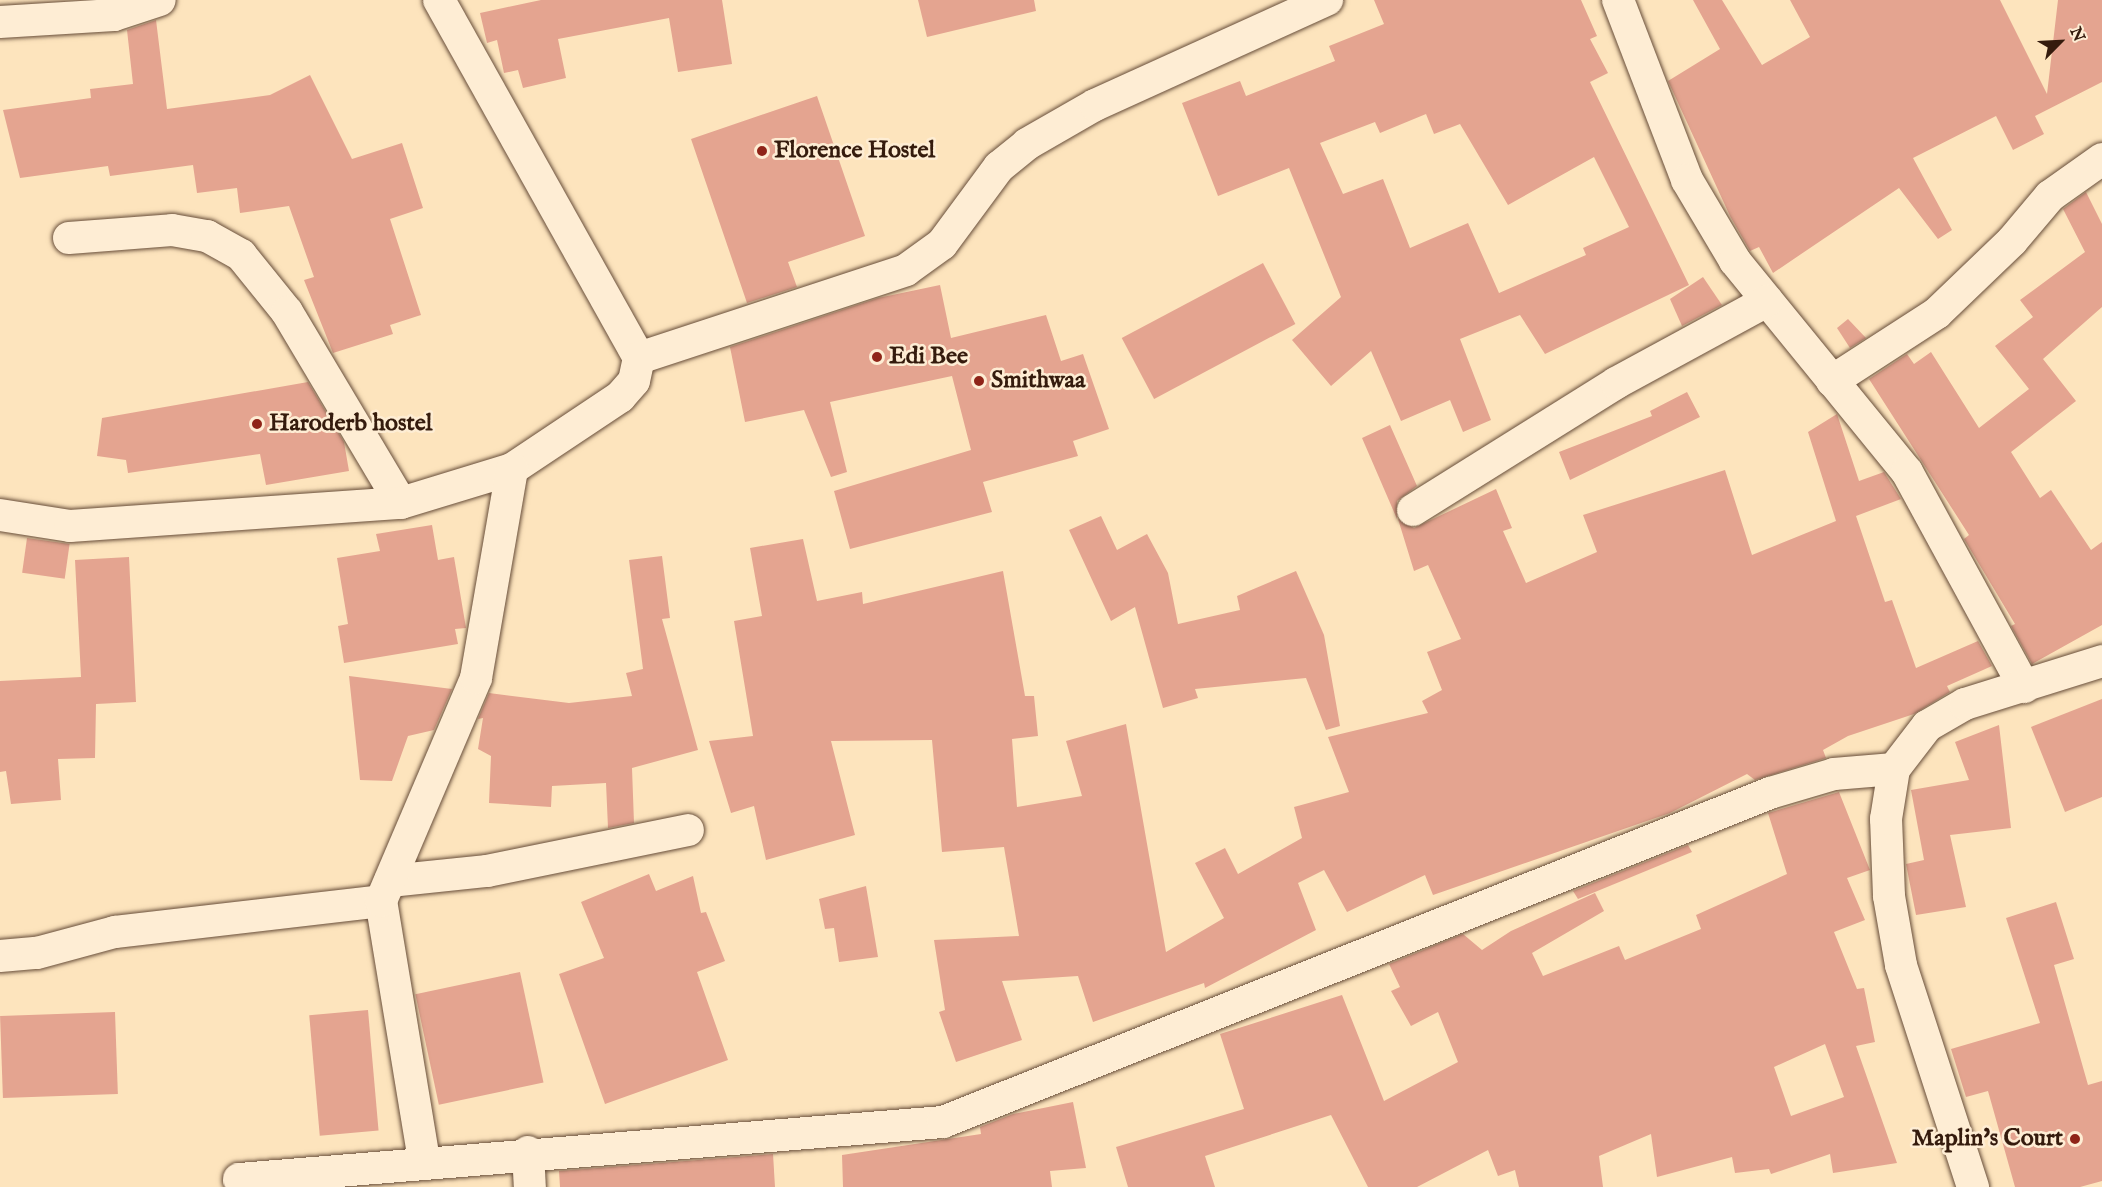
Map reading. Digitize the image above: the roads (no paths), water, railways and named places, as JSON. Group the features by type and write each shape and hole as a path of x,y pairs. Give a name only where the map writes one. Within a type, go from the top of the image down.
{"street":[{"path":"0,22 114,15 160,0"},
{"path":"0,515 70,526 401,503 512,469 620,397 634,381 639,358 439,0"},
{"path":"639,358 906,270 942,244 999,167 1027,144 1095,105 1327,0"},
{"path":"1617,0 1687,180 1735,261 1908,472 2024,687"},
{"path":"1832,381 1937,313 2012,241 2050,196 2102,159"},
{"path":"69,238 172,230 207,236 241,255 287,312 401,503"},
{"path":"1413,510 1616,383 1767,302"},
{"path":"424,1160 386,891 476,678 512,469"},
{"path":"1973,1187 1901,965 1887,863 1886,819 1894,769 1927,726 1965,704 2102,661"},
{"path":"239,1179 424,1160 943,1122 1770,793 1834,774 1894,769"},
{"path":"0,956 37,953 115,932 386,891 688,830"},
{"path":"528,1152 530,1187"}],"place":[{"name":"Florence Hostel","path":"762,151"},
{"name":"Edi Bee","path":"877,357"},
{"name":"Smithwaa","path":"979,381"},
{"name":"Haroderb hostel","path":"257,424"},
{"name":"Maplin's Court","path":"2075,1139"}]}
